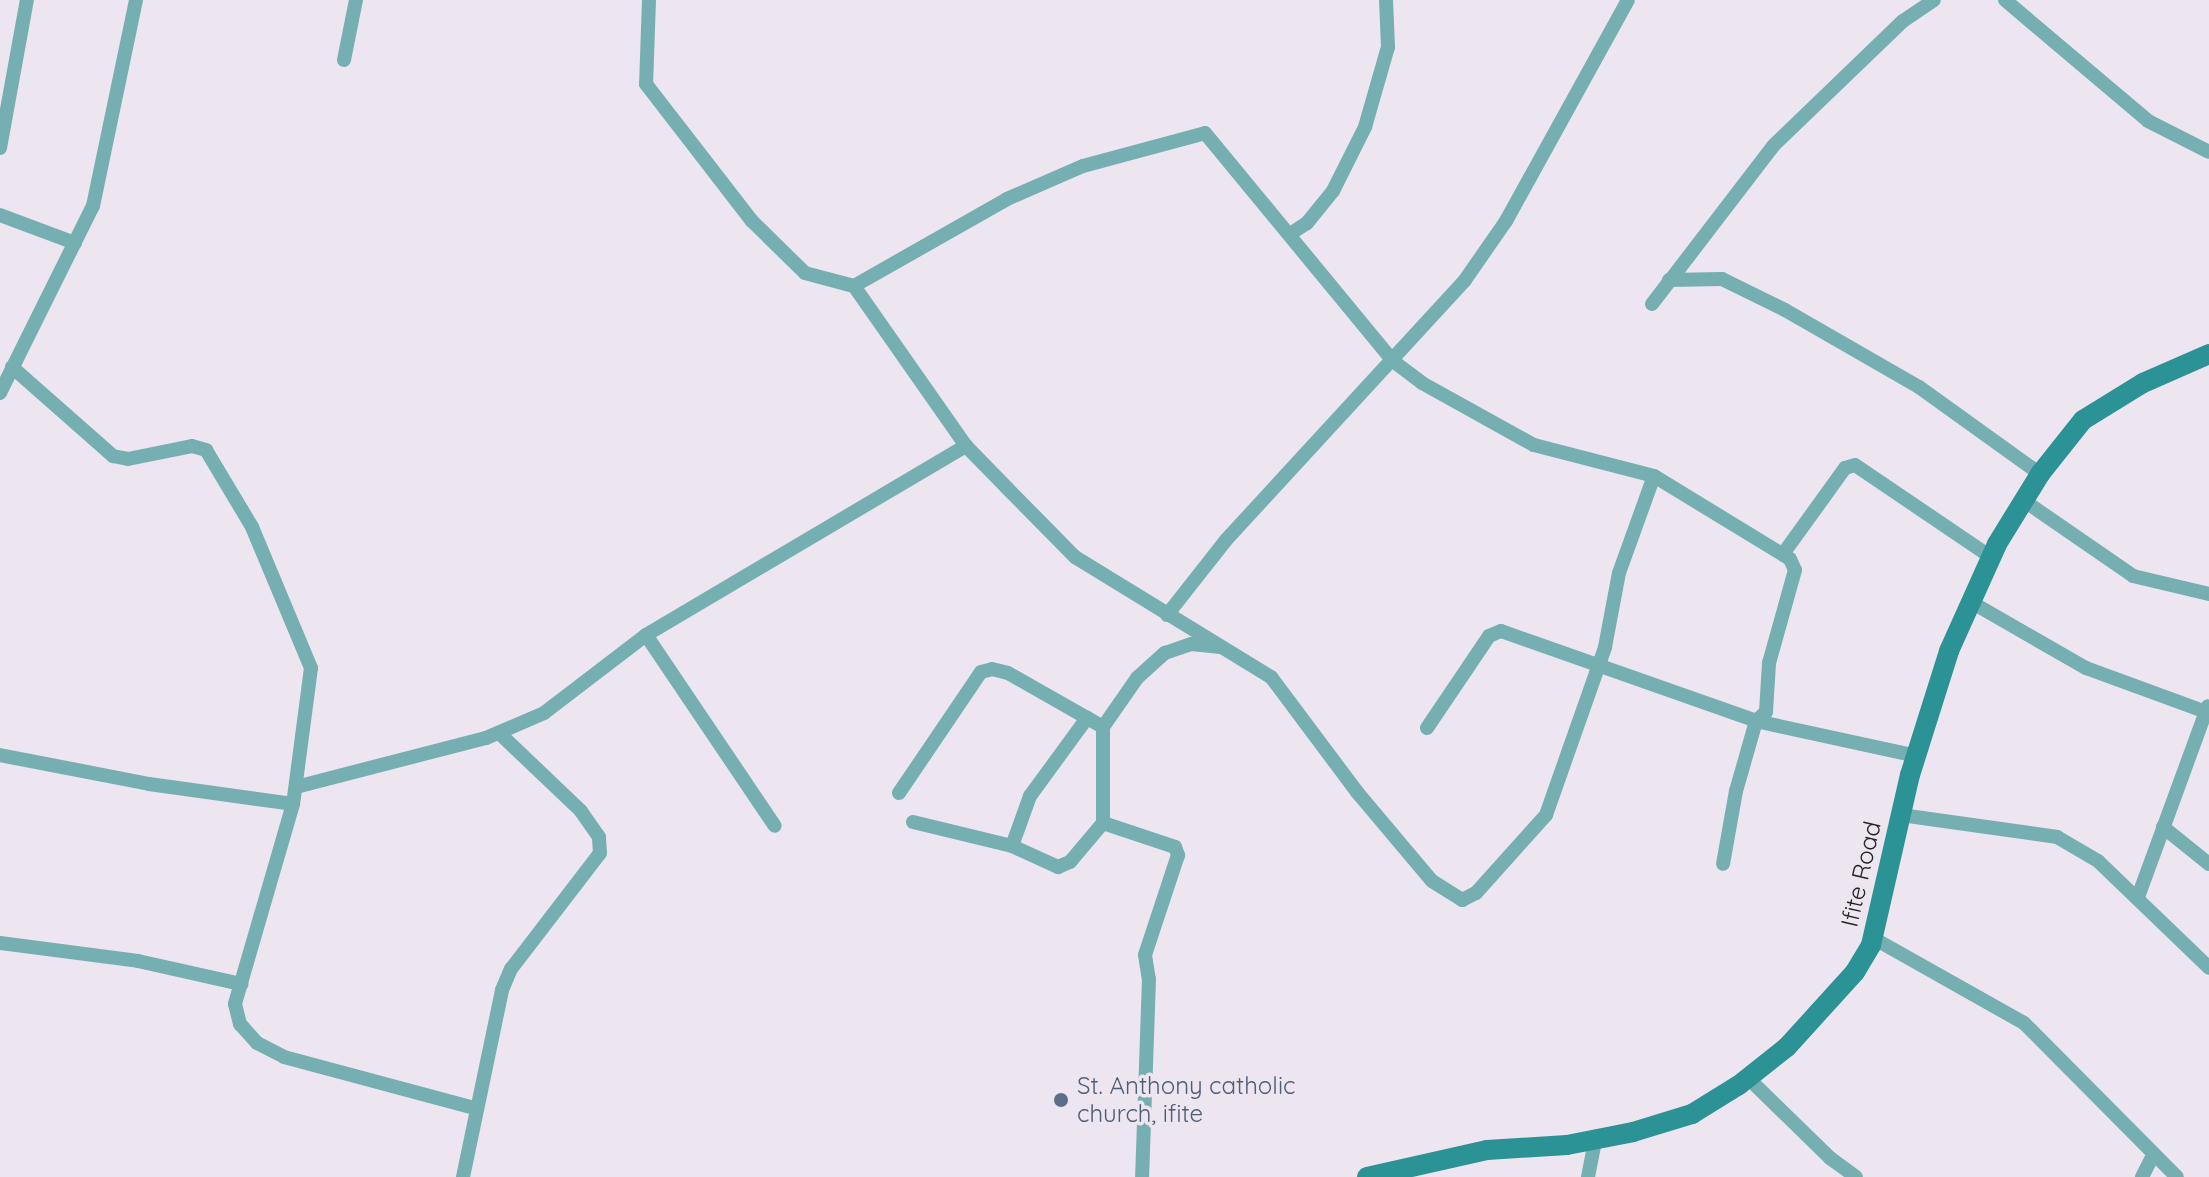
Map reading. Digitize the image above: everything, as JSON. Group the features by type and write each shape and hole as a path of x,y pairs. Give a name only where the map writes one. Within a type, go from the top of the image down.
{"street":[{"path":"0,148 27,0"},
{"path":"0,393 53,277 75,243 93,206 136,0"},
{"path":"344,60 356,0"},
{"path":"649,0 646,84 779,250 805,273 854,286 966,446 1075,557 1167,615 1229,648 1271,677 1357,792 1432,881 1462,900 1476,893 1546,815 1598,662 1619,573 1654,476"},
{"path":"1290,234 1307,223 1333,191 1365,127 1383,76 1386,0"},
{"path":"1167,615 1226,540 1465,280 1506,221 1628,0"},
{"path":"1652,304 1774,145 1903,21 1934,0"},
{"path":"2005,0 2148,121 2209,152"},
{"path":"854,286 1019,193 1083,166 1205,133 1393,361 1422,383 1534,445 1654,476 1783,554 1795,570 1769,663 1766,712 1756,721 1736,791 1723,864"},
{"path":"0,215 75,243"},
{"path":"1669,280 1722,279 1785,310 1919,387 2040,474"},
{"name":"Ifite Road","path":"1367,1177 1487,1150 1595,1140 1692,1114 1748,1078 1833,997 1873,938 1916,756 1949,651 1991,557 2023,500 2083,420 2143,383 2209,354"},
{"path":"12,367 113,456 128,459 192,446 206,450 252,527 311,668 293,804 235,1013 269,1051 475,1108"},
{"path":"296,787 499,733 544,713 646,635 966,446"},
{"path":"1783,554 1845,468 1855,465 1991,557"},
{"path":"2023,500 2133,576 2209,594"},
{"path":"1971,602 2086,668 2208,708 2138,897"},
{"path":"1427,728 1495,632 1598,662 1756,721 1916,756"},
{"path":"646,635 775,826"},
{"path":"913,822 1012,846 1058,867 1070,862 1103,823 1103,727 1137,678 1165,653 1191,644 1229,648"},
{"path":"899,793 981,672 992,669 1008,673 1103,727"},
{"path":"1012,846 1030,796 1087,718"},
{"path":"463,1177 475,1108 511,969 600,853 599,837 581,811 499,733"},
{"path":"0,755 149,784 293,804"},
{"path":"1901,815 2057,837 2098,861 2209,968"},
{"path":"1103,823 1175,847 1178,855 1145,955 1149,979 1142,1177"},
{"path":"2163,827 2209,864"},
{"path":"1873,938 2024,1023 2177,1177"},
{"path":"0,943 138,961 241,984"},
{"path":"1748,1078 1830,1158 1856,1177"},
{"path":"1588,1177 1595,1140"},
{"path":"2142,1177 2153,1155"}],"place":[{"name":"St. Anthony catholic church, ifite","path":"1061,1100"}]}
